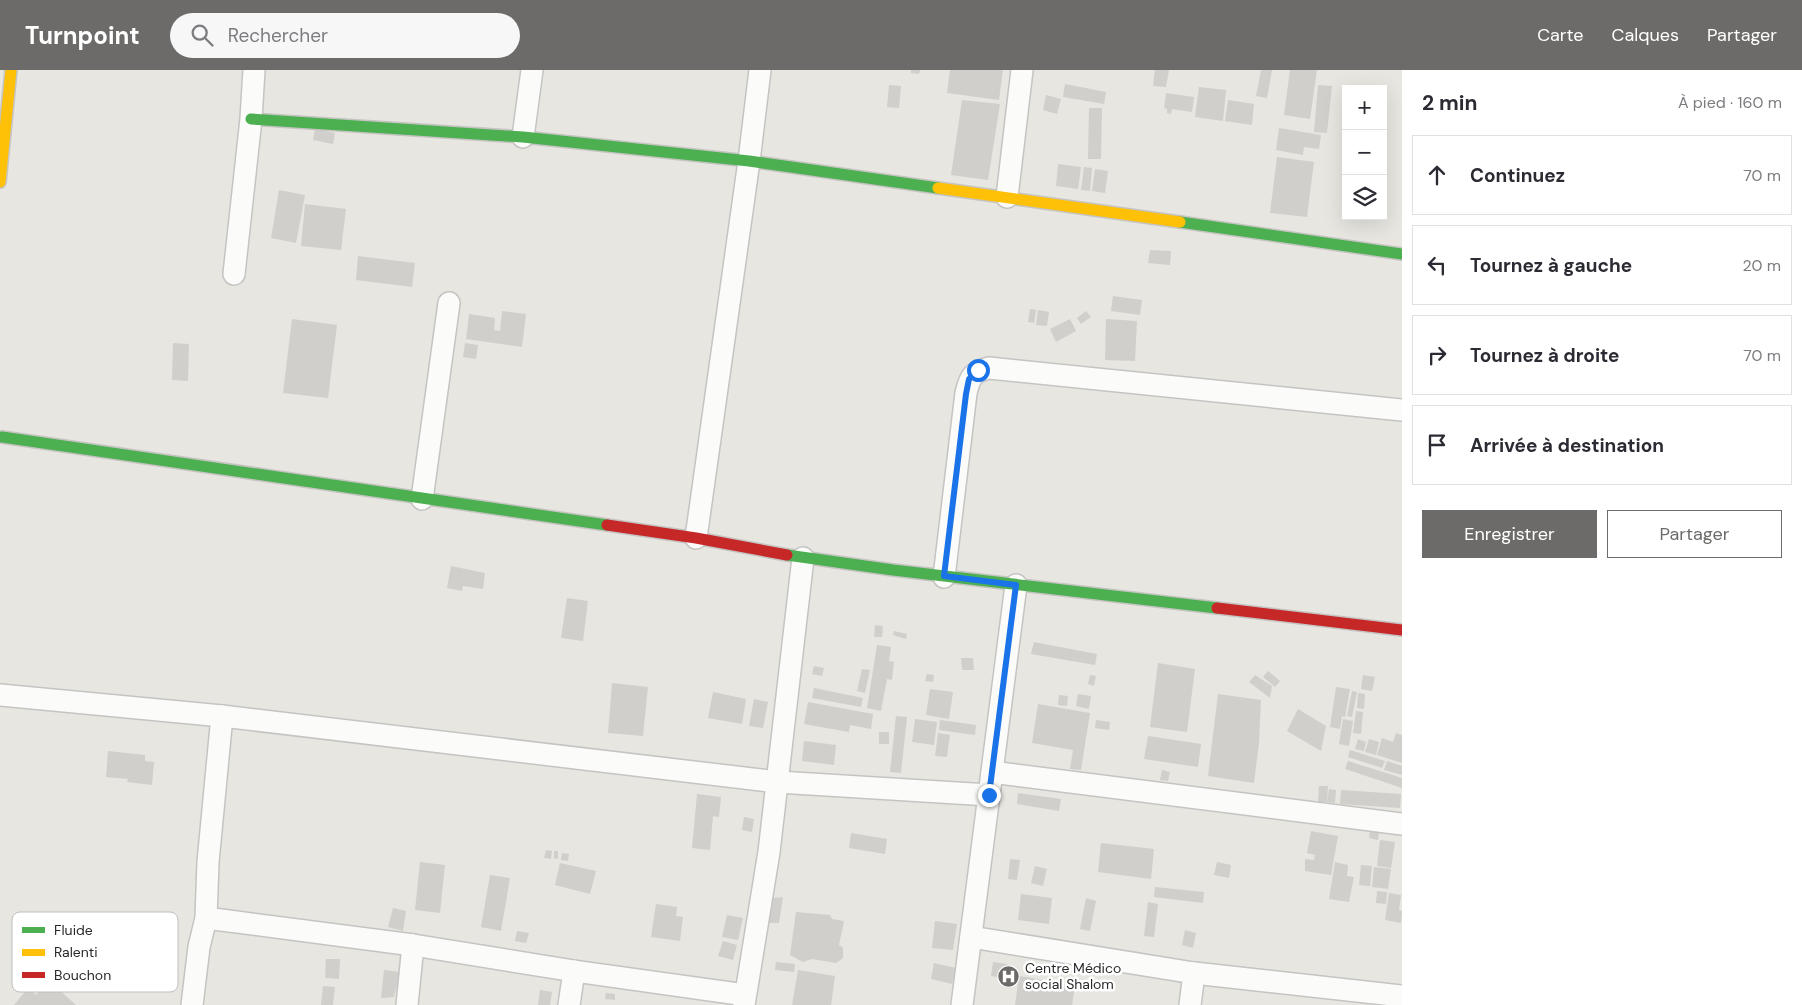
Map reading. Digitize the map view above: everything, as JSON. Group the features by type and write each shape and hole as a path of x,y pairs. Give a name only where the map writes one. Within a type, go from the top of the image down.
{"street":[{"path":"0,182 11,70"},
{"path":"234,274 251,119 254,70"},
{"path":"523,137 532,70"},
{"path":"696,538 760,70"},
{"path":"1007,197 1022,70"},
{"path":"251,119 523,137 749,161 1402,254"},
{"path":"422,499 450,302"},
{"path":"944,576 966,394 969,379 978,370 998,368 1402,410"},
{"path":"2,436 696,538 803,558 1402,630"},
{"path":"206,918 413,946 744,1000 769,852 803,558"},
{"path":"962,1005 1016,585"},
{"path":"0,695 222,716 778,782 989,795"},
{"path":"192,1005 199,948 206,918 208,862 222,716"},
{"path":"992,772 1402,824"},
{"path":"971,937 1194,973 1402,996"},
{"path":"407,1005 413,946"},
{"path":"570,1005 574,971"},
{"path":"1190,1005 1194,973"}],"building":[{"path":"911,70 920,70 919,74 911,73"},
{"path":"950,70 1003,70 999,100 947,93"},
{"path":"1155,70 1169,70 1166,87 1153,86"},
{"path":"1261,70 1272,70 1267,98 1256,96"},
{"path":"1290,70 1317,70 1310,119 1284,115"},
{"path":"1065,84 1106,92 1104,104 1063,97"},
{"path":"889,85 901,86 899,108 887,107"},
{"path":"1318,85 1332,86 1327,133 1314,132"},
{"path":"1199,87 1226,90 1223,121 1195,117"},
{"path":"1166,93 1194,97 1192,112 1172,109 1171,114 1167,113 1167,109 1164,108"},
{"path":"1046,95 1061,99 1057,114 1043,110"},
{"path":"962,100 1000,104 988,180 951,175"},
{"path":"1228,100 1254,104 1252,125 1225,121"},
{"path":"1089,108 1102,108 1101,159 1088,159"},
{"path":"1279,128 1321,135 1319,149 1304,147 1303,155 1276,150"},
{"path":"315,129 335,133 333,144 313,140"},
{"path":"1277,157 1314,162 1307,217 1270,213"},
{"path":"1058,164 1081,167 1078,189 1056,186"},
{"path":"1084,167 1092,168 1090,191 1081,190"},
{"path":"1095,169 1108,171 1105,193 1092,191"},
{"path":"279,190 305,195 296,243 271,238"},
{"path":"305,204 346,209 341,250 301,246"},
{"path":"1150,250 1171,251 1170,265 1148,263"},
{"path":"358,256 415,263 412,287 356,280"},
{"path":"1113,296 1142,300 1140,315 1111,311"},
{"path":"1030,309 1036,310 1034,323 1028,322"},
{"path":"1038,310 1049,312 1047,326 1036,325"},
{"path":"502,311 526,314 522,347 466,339 469,314 495,318 494,330 500,331"},
{"path":"1086,311 1091,317 1081,324 1077,318"},
{"path":"292,319 337,325 328,398 283,393"},
{"path":"1070,319 1076,331 1056,342 1050,329"},
{"path":"1106,319 1137,321 1135,361 1105,360"},
{"path":"173,343 189,344 188,381 172,380"},
{"path":"465,343 478,345 476,359 463,357"},
{"path":"451,566 485,573 483,589 463,586 462,591 447,588"},
{"path":"567,598 588,601 583,641 561,638"},
{"path":"875,625 883,626 882,637 874,637"},
{"path":"894,631 907,634 906,639 893,635"},
{"path":"1034,642 1097,654 1095,665 1031,654"},
{"path":"877,645 891,647 889,661 894,662 892,680 887,679 881,711 867,708"},
{"path":"961,658 973,658 974,670 962,670"},
{"path":"1158,663 1195,669 1187,732 1150,727"},
{"path":"814,666 824,668 822,676 812,674"},
{"path":"862,669 870,670 865,693 857,691"},
{"path":"1268,671 1280,681 1275,687 1263,677"},
{"path":"927,674 934,675 933,682 925,681"},
{"path":"1090,675 1096,676 1094,686 1088,684"},
{"path":"1255,675 1272,686 1270,698 1249,682"},
{"path":"1363,675 1375,677 1372,691 1361,689"},
{"path":"612,683 648,687 643,736 608,733"},
{"path":"1336,687 1350,689 1345,717 1342,716 1340,729 1330,727"},
{"path":"814,688 863,698 861,707 812,698"},
{"path":"930,689 953,692 949,719 926,715"},
{"path":"1352,691 1357,692 1352,717 1347,716"},
{"path":"713,692 746,699 742,724 708,718"},
{"path":"1358,693 1365,694 1364,709 1357,708"},
{"path":"1078,694 1091,696 1089,709 1076,706"},
{"path":"1218,694 1261,700 1259,742 1254,783 1208,776"},
{"path":"1059,695 1068,696 1067,706 1058,705"},
{"path":"754,699 768,702 763,728 749,726"},
{"path":"808,702 873,714 871,729 850,725 849,732 804,724"},
{"path":"1038,704 1090,713 1081,770 1070,769 1073,750 1032,743"},
{"path":"1298,709 1326,726 1321,751 1287,731"},
{"path":"1356,711 1363,712 1361,734 1353,733"},
{"path":"896,716 907,717 901,773 890,772"},
{"path":"915,719 937,722 934,745 912,742"},
{"path":"1343,719 1353,721 1349,746 1339,744"},
{"path":"940,720 976,725 975,735 939,730"},
{"path":"1096,720 1110,722 1109,730 1095,728"},
{"path":"879,732 889,732 889,744 879,744"},
{"path":"938,733 950,735 947,757 935,756"},
{"path":"1396,733 1402,735 1402,763 1377,755 1382,738 1393,742"},
{"path":"1148,736 1201,744 1198,767 1144,759"},
{"path":"1358,739 1366,742 1364,751 1355,749"},
{"path":"1369,739 1379,742 1376,755 1365,752"},
{"path":"804,741 836,745 834,765 802,761"},
{"path":"1350,750 1385,761 1382,768 1348,757"},
{"path":"108,751 145,755 145,761 154,762 152,785 127,782 128,779 106,777"},
{"path":"1348,761 1402,778 1402,788 1345,769"},
{"path":"1387,761 1402,766 1402,775 1384,770"},
{"path":"1162,770 1170,772 1168,781 1160,780"},
{"path":"1319,786 1328,786 1327,802 1318,802"},
{"path":"1329,789 1336,790 1335,803 1327,802"},
{"path":"1341,790 1401,794 1400,808 1340,804"},
{"path":"1018,793 1061,799 1059,811 1017,804"},
{"path":"697,794 721,797 719,817 713,816 710,850 692,848"},
{"path":"744,817 754,819 752,832 742,830"},
{"path":"1311,831 1338,836 1331,875 1305,871 1305,859 1314,860 1315,855 1307,853"},
{"path":"1370,831 1379,833 1378,840 1369,838"},
{"path":"851,833 887,839 885,854 849,848"},
{"path":"1380,840 1395,842 1391,868 1377,866"},
{"path":"1101,843 1154,849 1151,879 1098,872"},
{"path":"546,850 552,851 551,859 544,858"},
{"path":"554,851 558,851 558,859 554,858"},
{"path":"562,853 569,854 568,861 561,860"},
{"path":"1010,859 1020,860 1017,880 1008,879"},
{"path":"420,862 445,865 440,913 415,910"},
{"path":"1217,862 1231,865 1229,878 1214,875"},
{"path":"1335,862 1348,865 1347,876 1354,877 1349,902 1329,899"},
{"path":"560,863 596,871 590,894 555,885"},
{"path":"1361,865 1372,866 1370,886 1359,885"},
{"path":"1035,866 1047,869 1043,886 1031,883"},
{"path":"1374,867 1391,869 1388,889 1372,887"},
{"path":"490,875 510,878 501,931 481,927"},
{"path":"1155,887 1204,892 1203,903 1154,897"},
{"path":"1377,891 1387,892 1386,904 1376,903"},
{"path":"1389,893 1401,895 1399,910 1402,911 1401,923 1385,920"},
{"path":"1021,894 1052,898 1049,924 1018,920"},
{"path":"783,897 779,923 769,923 773,898"},
{"path":"1086,898 1096,901 1090,931 1080,929"},
{"path":"1148,902 1158,904 1154,937 1144,936"},
{"path":"656,904 677,907 676,916 683,917 680,941 651,937"},
{"path":"393,908 406,911 403,931 388,927"},
{"path":"796,912 830,915 832,919 844,921 839,945 843,948 843,958 836,963 812,959 803,962 790,955"},
{"path":"727,915 743,918 738,940 722,937"},
{"path":"935,921 957,924 953,950 932,948"},
{"path":"1185,930 1196,933 1193,948 1182,945"},
{"path":"517,931 529,933 526,943 515,941"},
{"path":"723,941 737,945 733,960 718,956"},
{"path":"326,959 340,959 339,979 325,978"},
{"path":"776,962 795,964 794,972 775,970"},
{"path":"993,962 1007,964 1005,978 991,976"},
{"path":"934,963 956,968 952,984 931,979"},
{"path":"384,970 400,972 394,997 381,998"},
{"path":"798,970 835,976 831,1005 792,1005"},
{"path":"1019,976 1044,980 1043,989 1052,990 1053,983 1075,986 1072,1005 1015,1005"},
{"path":"323,986 335,987 333,1005 321,1005"},
{"path":"540,990 552,992 550,1005 538,1005"},
{"path":"25,992 33,992 36,995 38,992 61,992 76,1005 14,1005"},
{"path":"606,993 615,994 615,1000 605,999"}],"traffic: fast":[{"path":"251,119 523,137 749,161 938,188"},
{"path":"1180,222 1402,254"},
{"path":"2,437 607,525"},
{"path":"787,555 893,570 1217,608"}],"traffic: slow":[{"path":"0,182 11,70"},
{"path":"938,188 1180,222"}],"traffic: jam":[{"path":"607,525 696,538 787,555"},
{"path":"1217,608 1402,630"}],"place":[{"name":"Centre Médico social Shalom","path":"1009,976"}],"route":[{"path":"978,370 969,379 966,394 944,576 1016,585 989,795"}]}
